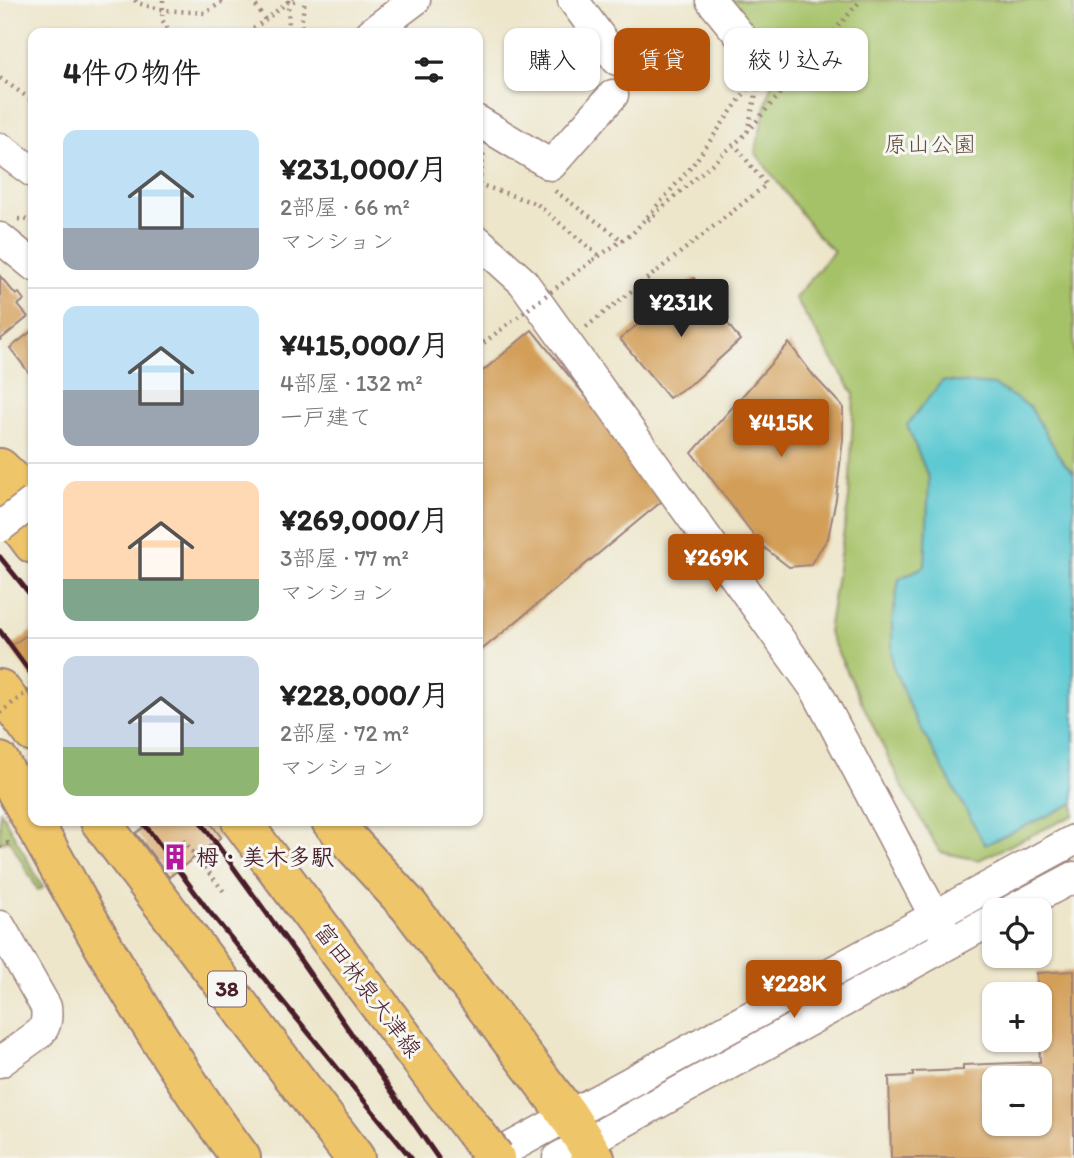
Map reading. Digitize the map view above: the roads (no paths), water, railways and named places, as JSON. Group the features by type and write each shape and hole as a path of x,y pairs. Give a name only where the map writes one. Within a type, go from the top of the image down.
{"main road":[{"path":"0,468 28,496"},
{"path":"0,500 28,537"},
{"path":"0,689 28,726"},
{"path":"0,762 28,813"},
{"path":"35,826 138,1004 213,1120 241,1158"},
{"name":"38","path":"104,826 355,1158"},
{"name":"富田林泉大津線","path":"245,826 486,1149"},
{"path":"336,826 409,906 577,1143"}],"street":[{"path":"378,28 415,0"},
{"path":"573,0 614,55"},
{"path":"711,0 734,28"},
{"path":"483,134 509,138 551,165 612,95"},
{"path":"0,148 28,168"},
{"path":"0,238 28,261"},
{"path":"483,246 523,282 816,690 934,915 951,942"},
{"path":"0,527 28,505"},
{"path":"577,1143 934,915 1074,840"},
{"path":"1035,898 1074,877"},
{"path":"486,1149 577,1143 982,925"},
{"path":"0,926 46,1007 47,1015 45,1027 40,1032 0,1062"}],"water":[{"path":"942,381 994,385 1030,407 1063,462 1074,473 1074,803 985,845 911,710 892,664 892,621 899,579 925,566 929,479 907,425"}],"railway":[{"path":"0,557 28,592"},
{"path":"0,631 28,669"},
{"path":"146,826 208,910 411,1158"},
{"path":"204,826 438,1158"}],"place":[{"name":"栂・美木多駅","path":"175,857"}],"park label":[{"name":"原山公園","path":"930,144"}]}
